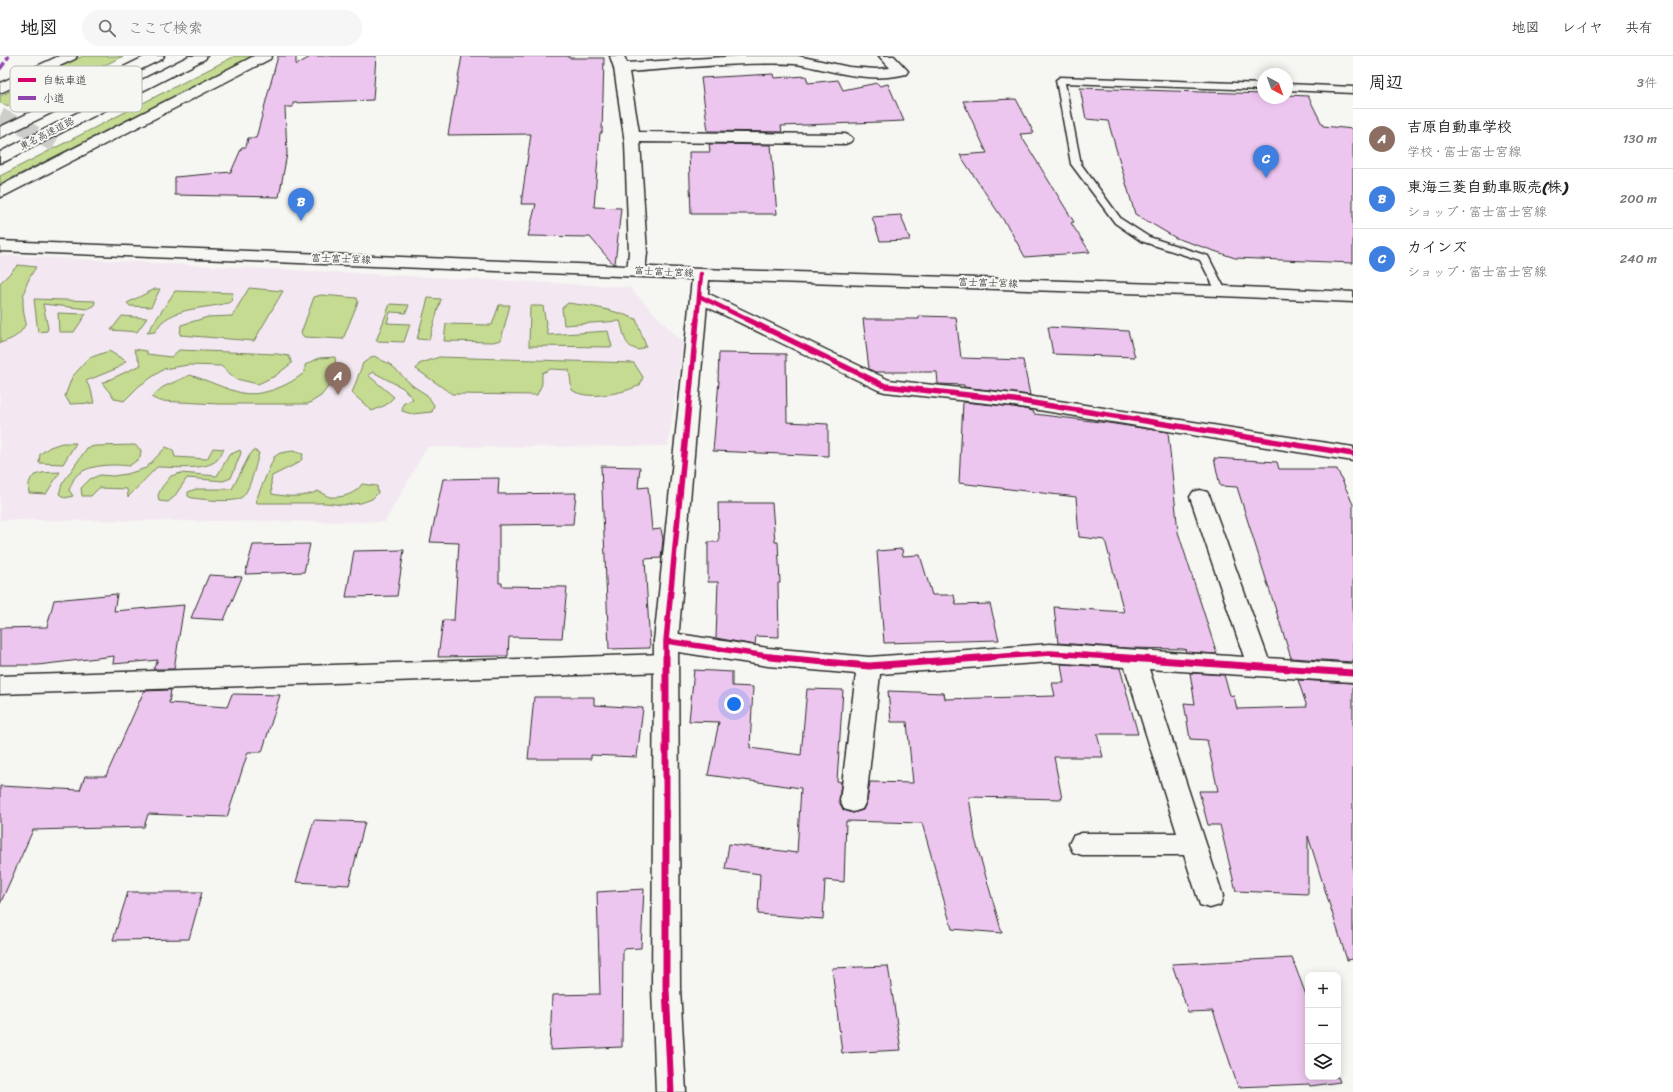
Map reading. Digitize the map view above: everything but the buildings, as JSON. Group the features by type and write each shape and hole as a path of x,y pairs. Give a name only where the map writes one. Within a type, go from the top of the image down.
{"main road":[{"path":"49,66 70,56"},
{"name":"東名高速道路","path":"137,66 157,56"},
{"name":"東名高速道路","path":"142,86 200,56"},
{"path":"0,192 68,150 266,56"},
{"path":"636,271 638,254 632,137 619,62 684,60 797,60 850,71 876,73 901,71 886,56"},
{"path":"0,89 10,84"},
{"name":"東名高速道路","path":"0,133 43,112"},
{"name":"東名高速道路","path":"0,158 90,112"},
{"path":"632,137 845,138"},
{"name":"富士富士宮線","path":"0,246 636,271 700,285 1222,291 1353,297"},
{"path":"671,1092 666,988 666,652 700,285 885,386 1014,400 1353,454"},
{"path":"1200,497 1259,667"},
{"path":"0,685 666,652 768,657 868,666 1050,653 1353,673"},
{"path":"1134,658 1210,896"},
{"path":"853,801 868,666"},
{"path":"1082,844 1193,844"}],"lane":[{"path":"1222,291 1204,258 1145,239 1118,221 1076,164 1060,80 1257,87"},
{"path":"1293,88 1353,90"}],"shaded area":[{"path":"0,255 629,287 683,343 668,446 427,447 385,522 0,520"}],"green space":[{"path":"83,56 123,56 103,66 62,66"},
{"path":"235,56 254,56 0,184 0,176 125,112 142,112 142,103"},
{"path":"10,91 10,107 0,103 0,96"},
{"path":"18,265 36,267 28,281 24,294 23,307 26,323 16,336 0,343 0,283"},
{"path":"249,288 283,291 254,341 180,335 181,325 208,317 232,316"},
{"path":"155,289 160,289 151,307 130,306 127,303"},
{"path":"175,291 233,293 231,302 186,310 162,322 155,332 147,333"},
{"path":"321,295 357,298 358,302 343,339 304,337 301,333 314,297"},
{"path":"428,298 441,299 429,340 417,339"},
{"path":"34,299 95,301 94,306 87,309 43,304 48,328 47,331 38,332"},
{"path":"568,303 603,309 636,319 646,346 639,350 630,346 625,340 620,321 564,325 562,308"},
{"path":"390,304 409,305 406,313 390,312 387,323 410,324 404,342 376,341"},
{"path":"499,305 510,305 501,340 493,342 444,341 446,324 492,325"},
{"path":"530,306 543,306 548,335 608,331 612,347 529,346"},
{"path":"58,313 86,314 74,332 59,332"},
{"path":"122,316 147,318 137,332 111,330"},
{"path":"134,349 147,351 147,354 171,357 179,350 277,354 289,356 292,363 275,376 258,384 236,379 221,366 188,365 164,369 139,386 124,401 115,399 102,383 141,365"},
{"path":"109,351 126,361 118,368 86,381 91,390 94,403 70,404 65,396 72,377 89,358"},
{"path":"374,356 391,365 413,386 427,395 434,405 432,412 412,414 402,411 403,404 413,399 403,388 373,372 368,375 394,397 386,405 372,411 352,393 363,363"},
{"path":"335,357 337,375 321,396 308,404 219,404 159,401 151,397 163,387 190,375 242,393 250,394 267,392 299,377 305,372 305,365 319,358"},
{"path":"439,357 634,363 643,377 640,385 625,391 606,395 586,395 572,390 569,370 551,369 542,373 542,384 537,395 452,394 416,369 419,364"},
{"path":"62,443 76,443 63,464 39,463 40,454 50,447"},
{"path":"135,445 141,450 140,458 129,466 109,465 87,469 81,472 74,479 69,490 73,496 65,498 59,494 62,484 87,448 95,446"},
{"path":"166,447 173,450 175,457 207,459 213,448 224,449 217,460 205,466 188,468 157,467 128,497 127,489 99,488 91,496 82,496 81,488 90,479 100,475 113,476 127,474 146,468"},
{"path":"240,450 241,453 231,478 223,481 187,478 174,497 168,502 159,501 158,495 162,487 171,476 181,473 217,476 229,455"},
{"path":"254,450 259,453 248,489 242,497 226,501 192,498 188,496 188,492 196,489 232,489 249,456"},
{"path":"293,451 303,454 302,459 298,463 272,476 272,494 295,496 307,495 318,491 330,497 339,497 352,493 362,484 377,486 378,493 372,499 361,503 343,505 325,503 257,503 256,500 274,457 280,453"},
{"path":"60,472 46,494 29,493 30,480 37,474"}],"tunnel":[{"path":"0,116 55,144"}],"marked path":[{"path":"0,69 9,56"}],"cycle path":[{"path":"671,1092 666,988 666,641 701,274"},
{"path":"699,296 885,386 1014,400 1353,454"},
{"path":"666,641 768,657 869,666 1050,653 1353,673"}],"place":[{"name":"カインズ","path":"1266,178"},
{"name":"東海三菱自動車販売(株)","path":"301,221"},
{"name":"吉原自動車学校","path":"338,395"}]}
